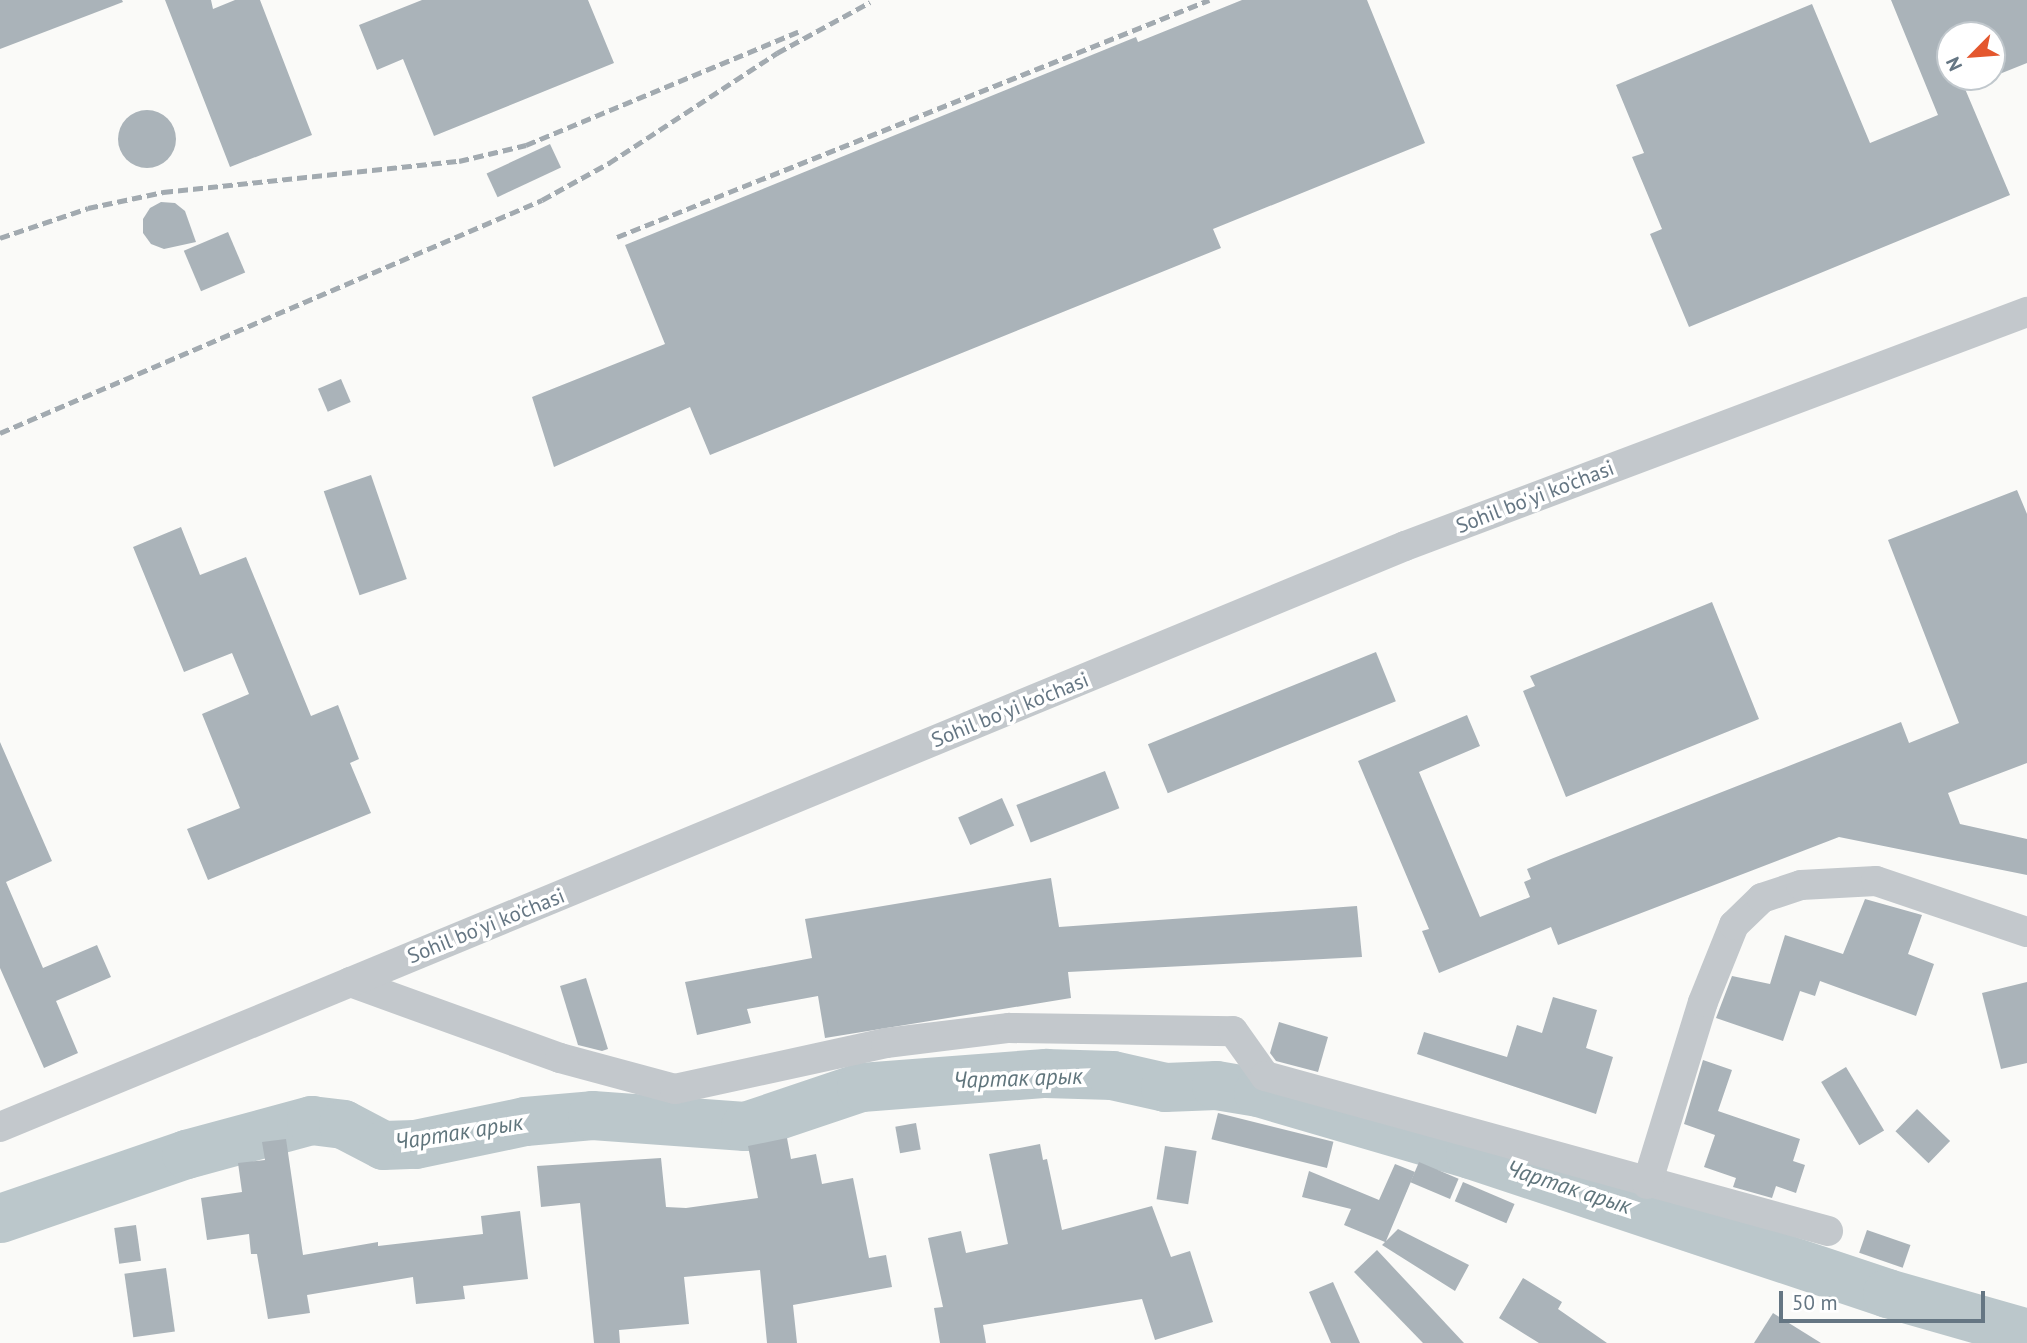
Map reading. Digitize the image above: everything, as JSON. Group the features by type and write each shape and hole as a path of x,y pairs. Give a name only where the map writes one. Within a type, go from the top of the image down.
{"street":[{"name":"Sohil bo'yi ko'chasi","path":"0,1127 1414,543 2027,312"},
{"path":"1647,1184 1703,1002 1734,925 1762,898 1801,885 1876,881 2027,932"},
{"path":"350,982 560,1058 675,1089 886,1043 1009,1028 1233,1031 1265,1076 1647,1184 1828,1231"}],"building":[{"path":"0,0 122,0 123,2 0,49"},
{"path":"165,0 211,0 213,9 235,0 260,0 312,135 230,167"},
{"path":"422,0 588,0 614,63 434,136 403,59 377,70 359,25"},
{"path":"1242,0 1367,0 1425,143 1213,229 1221,248 710,455 690,407 554,467 532,397 665,344 625,245 1136,37 1138,42"},
{"path":"1891,0 2027,0 2027,63 2006,71 2006,21 1936,21 1936,91 1966,91 2010,195 1689,327 1650,234 1662,229 1632,157 1644,153 1616,85 1812,4 1870,143 1938,115"},
{"path":"147,110 158,112 171,123 176,139 174,150 163,163 147,168 136,166 123,155 118,139 120,128 131,115"},
{"path":"550,144 561,168 498,197 487,174"},
{"path":"161,202 175,203 185,211 196,242 164,249 151,244 143,233 143,219 150,208"},
{"path":"228,232 245,273 201,291 184,251"},
{"path":"341,379 351,402 328,412 318,389"},
{"path":"371,475 407,579 360,595 324,491"},
{"path":"2017,490 2027,514 2027,763 1948,793 1960,824 2027,839 2027,875 1839,837 1558,945 1551,927 1439,973 1422,931 1429,929 1358,761 1467,715 1480,746 1419,772 1480,917 1530,897 1524,882 1531,879 1527,869 1551,859 1901,722 1909,743 1959,723 1888,540"},
{"path":"181,527 200,575 246,557 311,716 338,705 359,759 350,763 371,813 208,880 187,829 240,808 202,714 249,694 232,653 184,672 133,547"},
{"path":"1712,602 1759,719 1566,797 1523,691 1535,686 1530,676"},
{"path":"1376,652 1396,701 1168,793 1148,744"},
{"path":"0,742 52,861 6,882 43,968 97,945 111,977 56,1001 78,1053 44,1068 0,968"},
{"path":"1105,771 1119,808 1031,842 1016,805"},
{"path":"1002,798 1014,825 970,845 958,818"},
{"path":"1051,878 1059,927 1357,906 1362,957 1068,972 1071,998 825,1038 818,996 747,1009 751,1023 697,1035 685,982 812,958 805,919"},
{"path":"1865,899 1922,915 1908,954 1934,964 1916,1016 1820,981 1815,996 1800,991 1783,1041 1716,1018 1732,976 1770,984 1785,935 1843,954"},
{"path":"586,978 608,1049 602,1051 578,1045 560,986"},
{"path":"2027,982 2027,1063 2001,1069 1982,993"},
{"path":"1553,997 1597,1010 1586,1048 1613,1057 1596,1114 1417,1054 1424,1032 1507,1057 1517,1025 1542,1033"},
{"path":"1279,1022 1328,1037 1318,1072 1276,1061 1270,1053"},
{"path":"1703,1060 1732,1070 1718,1111 1800,1139 1793,1161 1805,1165 1796,1193 1776,1186 1772,1198 1733,1187 1736,1178 1704,1167 1715,1135 1684,1124"},
{"path":"1846,1067 1884,1130 1859,1145 1821,1082"},
{"path":"1917,1109 1950,1141 1929,1163 1895,1131"},
{"path":"1218,1113 1333,1142 1327,1168 1211,1139"},
{"path":"916,1123 921,1150 900,1153 895,1127"},
{"path":"787,1138 791,1159 816,1154 822,1184 853,1178 869,1258 886,1255 892,1287 793,1305 797,1343 767,1343 760,1270 684,1277 689,1324 619,1330 620,1343 594,1343 580,1203 541,1207 537,1166 661,1158 666,1207 686,1208 758,1198 748,1146"},
{"path":"286,1139 303,1255 378,1242 378,1246 483,1234 481,1216 520,1211 528,1279 463,1286 465,1299 416,1304 413,1277 307,1295 310,1313 268,1319 257,1254 251,1254 249,1234 207,1240 201,1198 242,1192 238,1163 265,1160 262,1142"},
{"path":"1040,1144 1043,1160 1047,1159 1062,1230 1152,1206 1171,1257 1190,1251 1213,1322 1155,1340 1142,1299 983,1325 986,1343 940,1343 934,1308 943,1307 928,1238 961,1231 966,1253 1008,1244 989,1154"},
{"path":"1165,1146 1197,1151 1188,1204 1157,1199"},
{"path":"1419,1162 1459,1179 1450,1199 1410,1182"},
{"path":"1395,1164 1415,1172 1386,1241 1398,1229 1469,1265 1455,1291 1382,1245 1385,1242 1344,1225 1351,1209 1302,1197 1309,1171 1379,1200"},
{"path":"1463,1182 1515,1204 1506,1223 1455,1201"},
{"path":"136,1225 141,1261 119,1264 114,1228"},
{"path":"1867,1230 1910,1245 1903,1268 1859,1253"},
{"path":"1377,1250 1464,1343 1423,1343 1354,1272"},
{"path":"166,1268 175,1331 133,1337 124,1274"},
{"path":"1523,1278 1562,1302 1558,1309 1607,1343 1539,1343 1499,1318"},
{"path":"1333,1282 1360,1343 1331,1343 1309,1292"},
{"path":"1773,1313 1821,1343 1754,1343"}],"waterway":[{"name":"Чартак арык","path":"0,1218 186,1154 311,1120 343,1124 383,1145 415,1144 525,1121 592,1115 745,1126 861,1087 1045,1073 1112,1075 1165,1087 1216,1085 1258,1092 1470,1154 1887,1293 2027,1333"}],"railway":[{"path":"617,237 1209,0"},
{"path":"0,433 542,200 609,163 777,53 870,2"},
{"path":"0,238 88,208 163,192 459,161 526,145 798,32"}]}
